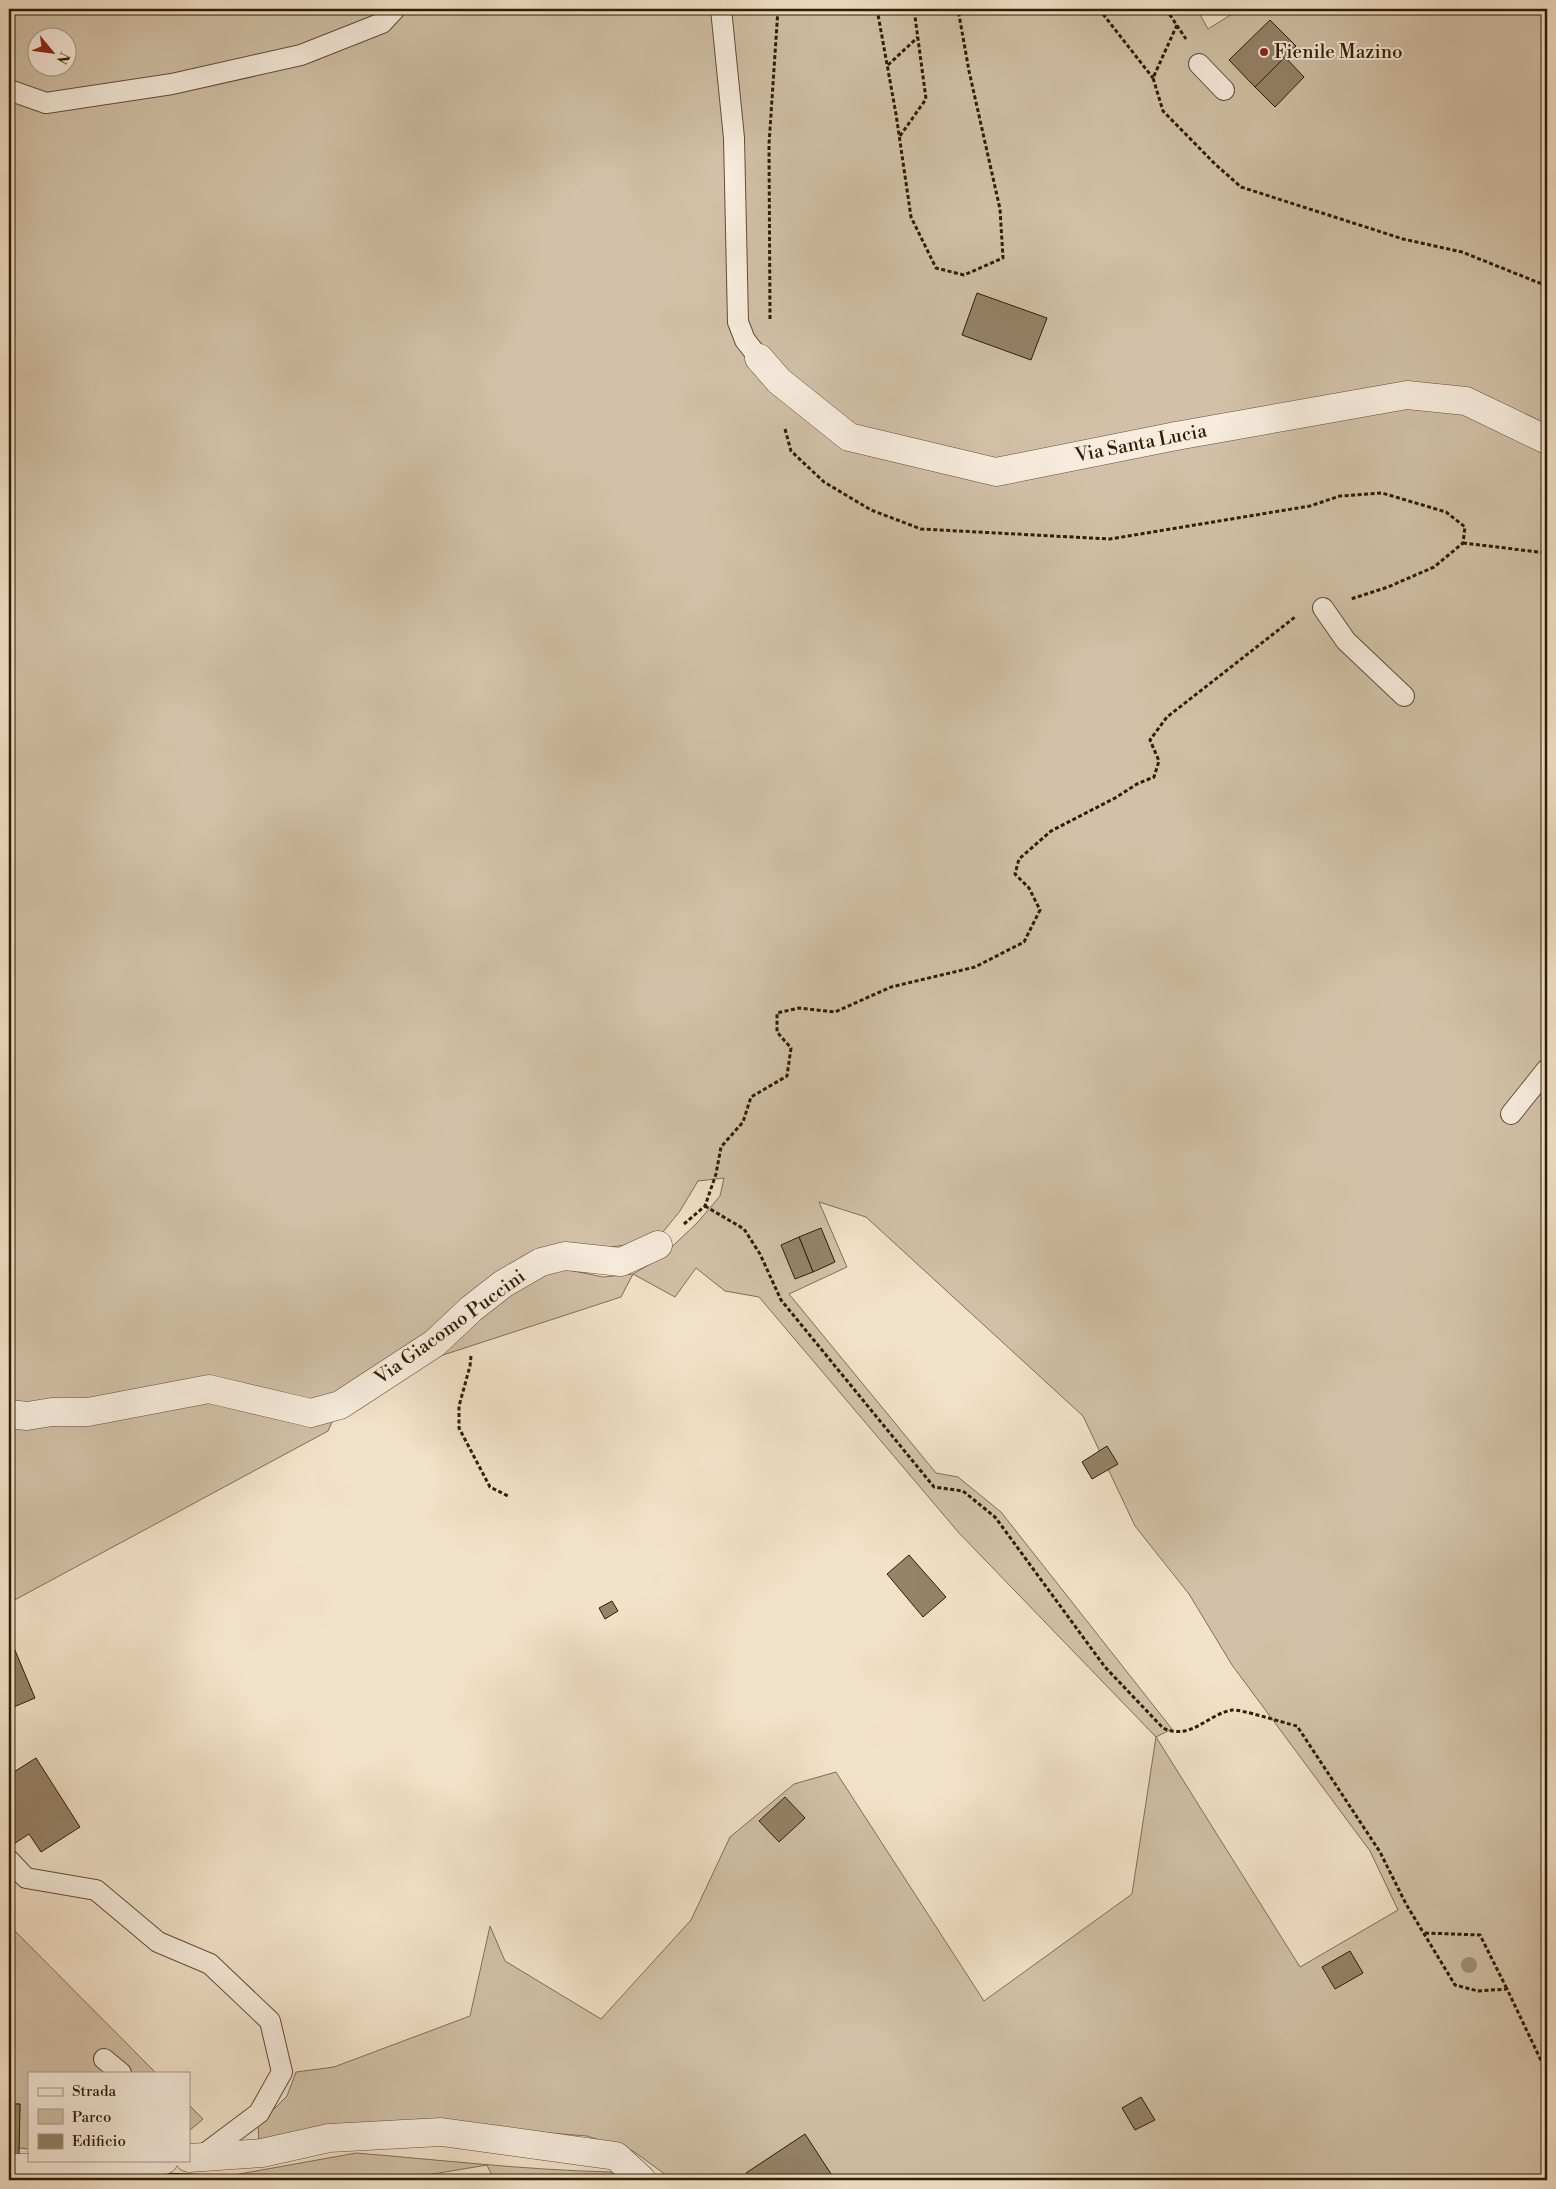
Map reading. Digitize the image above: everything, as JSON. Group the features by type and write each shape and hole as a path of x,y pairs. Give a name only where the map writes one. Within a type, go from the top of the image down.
{"street":[{"name":"Via Santa Lucia","path":"759,358 779,381 849,437 996,472 1176,436 1407,395 1466,401 1547,440"},
{"name":"Via Giacomo Puccini","path":"9,1414 28,1416 52,1412 88,1412 209,1389 311,1413 340,1405 435,1343 459,1319 503,1284 540,1262 565,1256 621,1262 658,1245"},
{"path":"194,2158 262,2153 329,2138 441,2132 616,2156 642,2180"},
{"path":"9,2168 45,2174 99,2163 121,2162"}],"lane":[{"path":"9,90 46,103 172,84 301,55 382,23 394,9"},
{"path":"721,9 734,138 738,322 746,340 759,358"},
{"path":"1199,64 1224,90"},
{"path":"1323,608 1346,640 1404,696"},
{"path":"1511,1114 1547,1069"},
{"path":"9,1860 26,1878 96,1890 158,1942 210,1964 270,2021 282,2072 259,2113 194,2158"},
{"path":"104,2059 119,2072"}],"path":[{"path":"759,358 770,322 769,144 778,9"},
{"path":"877,9 900,136 911,217 936,268 964,276 1003,258 1000,209 969,71 958,9"},
{"path":"900,136 926,99 914,9"},
{"path":"1100,9 1153,78 1162,111 1241,187 1403,239 1462,252 1547,286"},
{"path":"1166,9 1177,24 1199,64"},
{"path":"1153,78 1177,24"},
{"path":"888,65 918,36"},
{"path":"658,1245 705,1206 716,1174 721,1147 743,1122 751,1098 787,1076 791,1048 777,1032 777,1013 800,1008 835,1012 891,986 975,967 1024,942 1040,910 1029,888 1015,874 1019,858 1051,832 1115,798 1137,784 1154,777 1159,761 1150,740 1167,717 1296,616 1388,587 1434,567 1463,543 1465,527 1446,512 1382,493 1340,496 1310,506 1110,539 921,529 871,510 824,482 791,450 785,431 779,381"},
{"path":"1463,543 1547,553"},
{"path":"705,1206 744,1229 760,1254 781,1300 934,1487 963,1491 995,1518 1105,1667 1163,1728 1175,1734 1190,1730 1232,1710 1297,1726 1380,1852 1406,1904 1455,1985 1478,1991 1508,1989"},
{"path":"459,1319 472,1337 470,1366 459,1406 459,1428 490,1487 510,1497"},
{"path":"1425,1933 1480,1935 1508,1989 1547,2074"}],"green space":[{"path":"9,9 1197,9 1208,29 1240,9 1547,9 1547,2180 673,2180 633,2151 587,2136 420,2123 353,2123 259,2143 258,2125 287,2096 296,2072 334,2067 470,2016 490,1926 505,1961 601,2019 691,1920 730,1837 794,1784 836,1772 984,2001 1132,1894 1156,1737 959,1533 759,1297 725,1291 696,1268 675,1297 633,1274 659,1259 697,1223 720,1196 724,1178 698,1181 680,1211 663,1232 633,1244 604,1248 559,1244 349,1384 328,1431 9,1603","holes":["819,1202 866,1217 1083,1416 1135,1526 1189,1594 1232,1665 1370,1851 1398,1910 1300,1967 1156,1737 1172,1729 1001,1512 958,1477 936,1473 789,1294 847,1267"]},
{"path":"564,1269 603,1277 633,1274 621,1297 440,1356 481,1313 527,1280"},
{"path":"9,1925 155,2072 28,2072 28,2149 19,2148 20,2104 9,2104"},
{"path":"190,2106 203,2119 190,2130"},
{"path":"356,2153 515,2167 611,2172 619,2180 494,2180 487,2165 397,2180 233,2180 234,2175"}],"building":[{"name":"Fienile Mazino","path":"1270,20 1296,46 1255,87 1229,60"},
{"path":"1285,57 1304,77 1275,107 1255,87"},
{"path":"977,293 1047,318 1031,360 962,335"},
{"path":"1547,1107 1547,1120 1542,1109"},
{"path":"821,1228 835,1262 813,1272 799,1237"},
{"path":"799,1237 813,1272 795,1279 781,1245"},
{"path":"1107,1446 1118,1464 1092,1479 1082,1462"},
{"path":"909,1555 946,1597 923,1617 887,1574"},
{"path":"612,1601 618,1611 605,1619 599,1608"},
{"path":"9,1636 35,1698 9,1709"},
{"path":"36,1758 80,1827 41,1852 29,1834 9,1847 9,1775"},
{"path":"785,1797 805,1818 779,1842 759,1821"},
{"path":"1350,1951 1363,1973 1335,1989 1322,1967"},
{"path":"1141,2097 1155,2120 1135,2130 1122,2108"},
{"path":"9,2104 20,2104 19,2155 9,2155"},
{"path":"805,2134 833,2177 827,2180 750,2180 746,2173"},
{"path":"163,2173 214,2175 214,2180 162,2180"}],"place":[{"name":"Fienile Mazino","path":"1264,52"}]}
